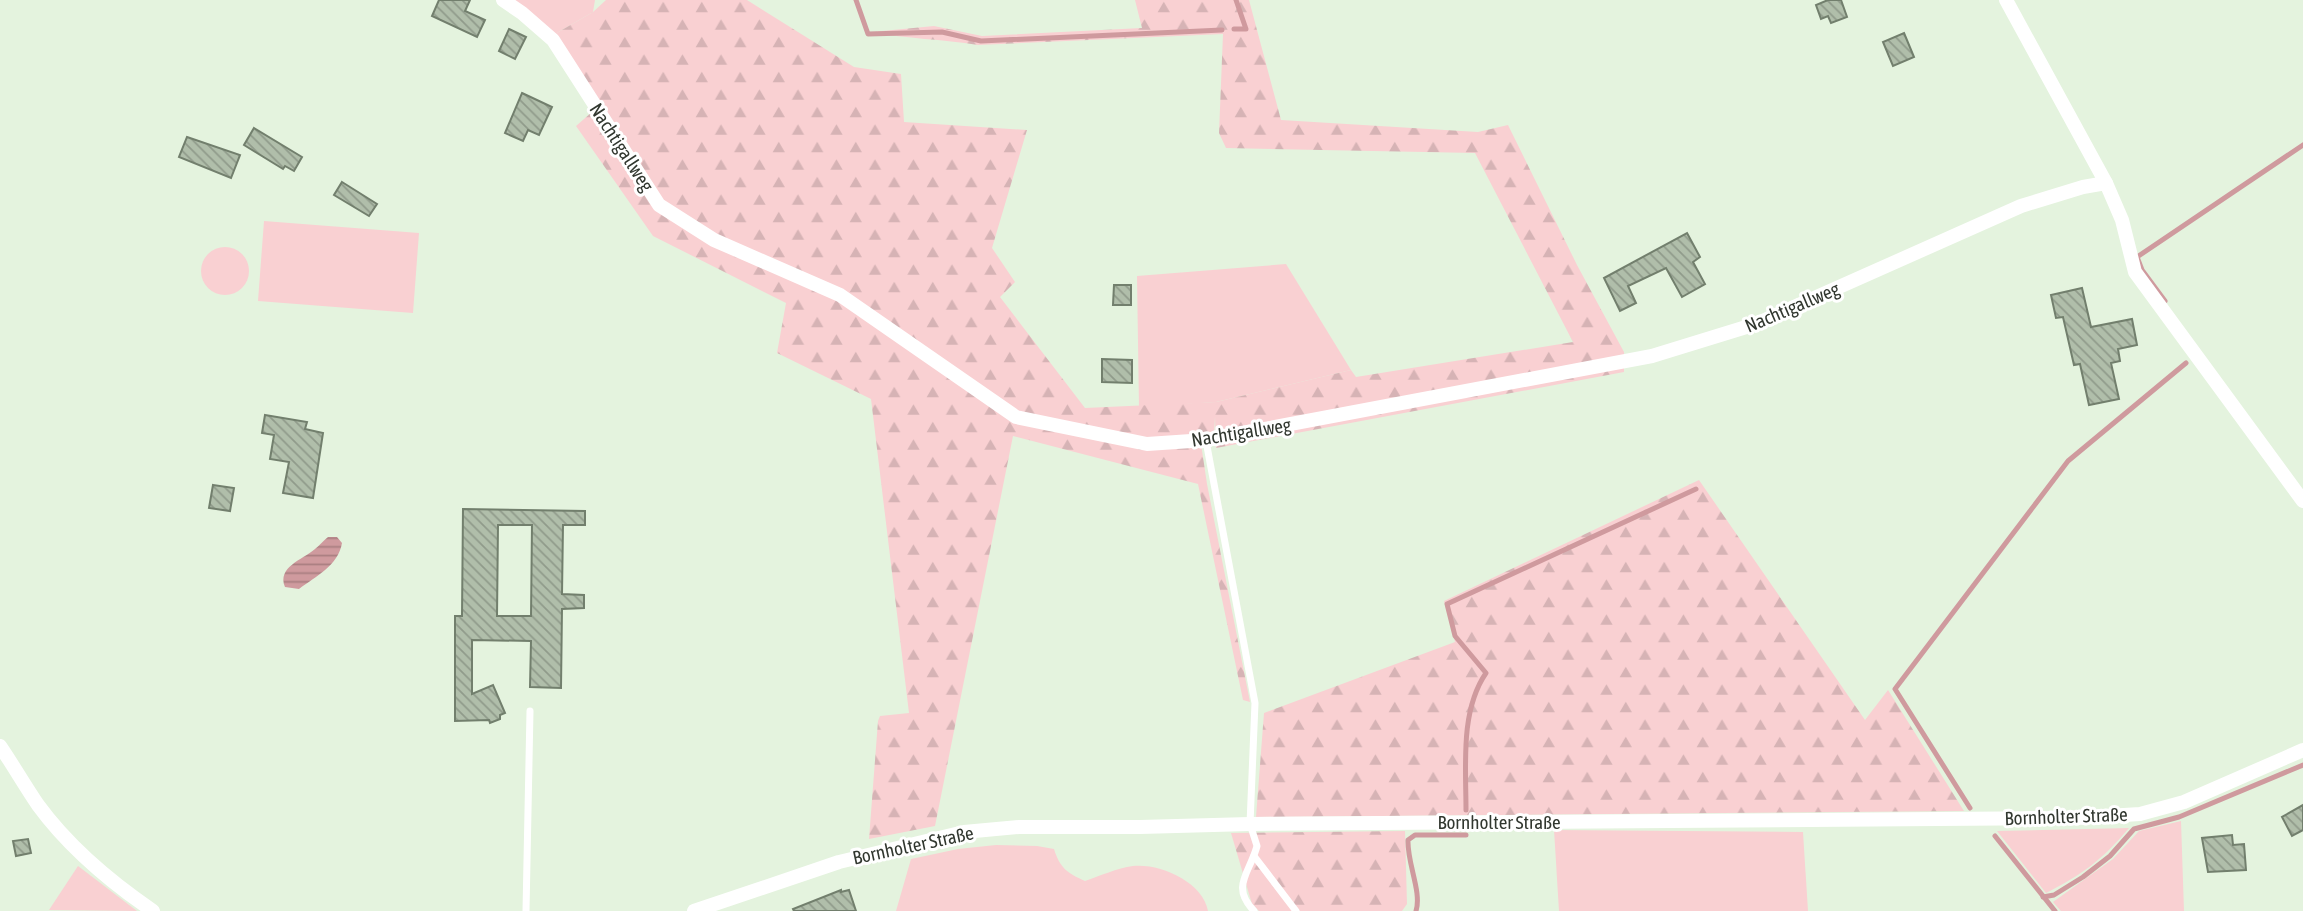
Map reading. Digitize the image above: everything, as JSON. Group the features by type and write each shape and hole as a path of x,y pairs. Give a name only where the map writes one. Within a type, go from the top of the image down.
{"street":[{"name":"Nachtigallweg","path":"503,0 553,40 659,205 714,240 840,295 1016,417 1147,444 1206,440 1652,356 1756,324 2021,206 2083,187 2106,183"},
{"path":"2006,0 2106,183 2122,220 2135,272 2303,501"},
{"path":"0,746 40,807 86,858 153,911"},
{"name":"Bornholter Straße","path":"694,911 839,862 964,832 1019,827 2062,818 2140,814 2184,802 2303,750"}],"lane":[{"path":"1206,440 1255,703 1250,824 1257,846 1241,890 1243,898 1254,911"},
{"path":"526,911 530,710"},
{"path":"1254,856 1296,911"}],"green space":[{"path":"514,0 595,0 593,12 555,34"},
{"path":"606,0 747,0 854,67 901,74 904,122 1027,130 992,248 1015,282 1000,297 1085,408 1216,402 1351,370 1356,377 1573,342 1475,153 1226,148 1219,133 1223,34 978,45 872,32 934,26 982,36 1142,28 1135,0 1249,0 1281,120 1478,132 1508,125 1577,265 1624,352 1624,372 1216,448 1215,417 1214,435 1200,437 1250,702 1243,700 1198,484 1013,436 935,826 869,839 878,721 880,716 909,713 871,399 777,353 786,303 653,236 576,126 600,105 555,34 593,12"},
{"path":"264,221 419,233 413,313 258,301"},
{"path":"225,247 242,254 249,271 242,288 225,295 208,288 201,271 208,254"},
{"path":"1286,264 1351,370 1216,402 1139,407 1137,276"},
{"path":"1699,480 1865,720 1888,690 1964,811 1256,817 1264,713 1455,642 1444,601"},
{"path":"2181,821 2184,911 2061,911 2053,902 2113,859 2139,831"},
{"path":"2129,828 2091,865 2046,893 1997,831"},
{"path":"1554,830 1803,832 1808,911 1559,911"},
{"path":"1405,831 1407,904 1402,911 1259,911 1252,904 1231,833"},
{"path":"996,845 1054,849 1065,869 1085,881 1133,866 1167,871 1179,876 1198,891 1208,911 896,911 911,859 958,849"},
{"path":"78,866 137,911 49,910"}],"shaded area":[{"path":"328,537 337,537 342,543 331,564 299,589 285,587 284,574 288,569"}],"building":[{"path":"439,0 470,0 465,11 485,20 477,37 432,16"},
{"path":"1828,0 1841,0 1847,17 1831,23 1828,16 1821,19 1816,5"},
{"path":"509,29 526,37 515,59 499,51"},
{"path":"1904,33 1914,57 1893,66 1883,42"},
{"path":"522,93 552,107 539,135 528,130 523,141 505,133"},
{"path":"254,128 302,157 294,171 285,166 283,169 244,145"},
{"path":"187,137 240,155 231,178 179,157"},
{"path":"342,182 377,204 369,216 334,195"},
{"path":"1687,233 1700,257 1693,262 1705,284 1682,297 1666,268 1628,286 1636,303 1620,311 1604,278"},
{"path":"1114,285 1131,285 1131,305 1113,305"},
{"path":"2082,288 2091,327 2132,319 2137,345 2118,349 2120,361 2111,363 2119,399 2089,405 2080,364 2074,365 2063,317 2056,318 2051,295"},
{"path":"1102,359 1132,360 1132,383 1102,382"},
{"path":"265,415 307,422 305,429 323,433 313,498 283,493 289,462 270,459 274,435 262,433"},
{"path":"213,485 234,488 230,511 209,508"},
{"path":"463,509 585,511 585,525 563,525 562,594 584,595 584,608 562,609 561,688 530,687 531,641 472,640 472,694 493,685 505,713 500,715 500,719 490,723 489,720 455,721 455,616 462,616","holes":["498,525 532,525 531,616 497,616"]},
{"path":"2303,805 2303,830 2292,836 2282,817"},
{"path":"2232,835 2233,845 2244,844 2246,870 2208,872 2202,838"},
{"path":"28,839 31,853 16,856 13,841"},
{"path":"841,890 849,890 856,911 793,909"}],"waterway":[{"path":"856,0 868,34 942,32 981,41 1222,30"},
{"path":"1234,29 1246,29 1236,0"},
{"path":"2165,301 2142,270 2137,257 2303,145"},
{"path":"1970,808 1895,689 2068,461 2186,363"},
{"path":"1466,810 1465,757 1468,721 1472,704 1486,673 1455,636 1447,604 1696,489"},
{"path":"2043,897 2054,895 2083,877 2110,856 2134,829 2179,817 2303,765"},
{"path":"1416,911 1417,895 1408,840 1415,835 1466,835"},
{"path":"1995,836 2055,911"}]}
